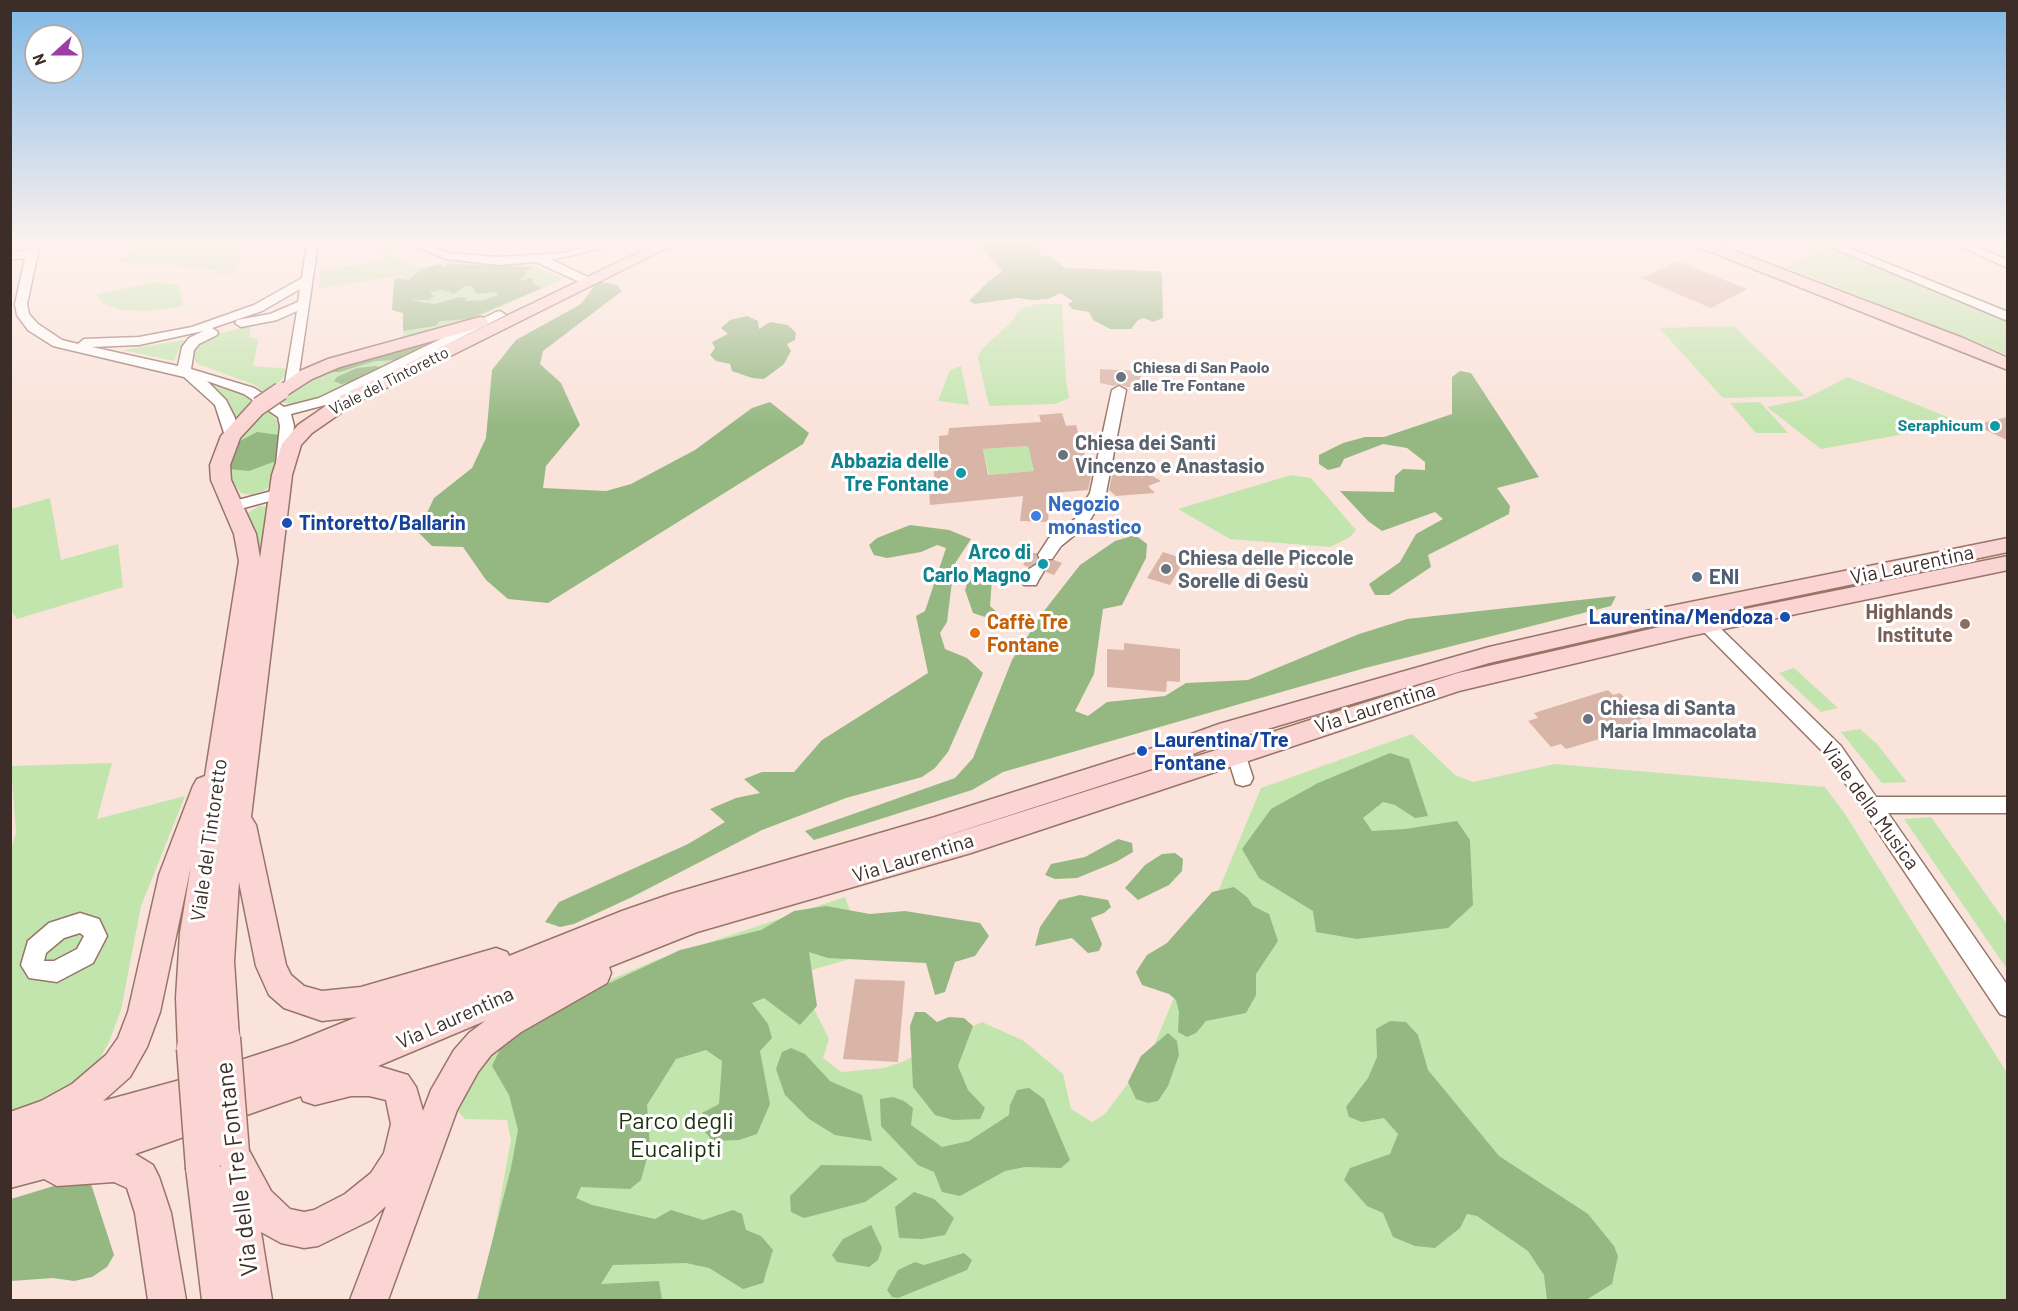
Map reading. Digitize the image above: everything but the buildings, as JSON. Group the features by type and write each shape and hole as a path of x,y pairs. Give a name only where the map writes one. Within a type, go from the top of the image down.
{"main road":[{"name":"Viale del Tintoretto","path":"208,1043 193,960 249,561 245,534 234,506 223,487 220,473 223,453 231,436 259,406 287,387 334,363 500,315 526,304"},
{"name":"Viale del Tintoretto","path":"208,1043 219,973 225,880 239,807 286,458 295,440 335,407 536,304"},
{"path":"1860,304 1957,342 2007,365"},
{"name":"Via Laurentina","path":"1824,592 2007,545"},
{"name":"Via Laurentina","path":"14,1161 147,1133 375,1053 579,964 694,920 959,844 1227,743 1461,662 1824,592 2007,563"},
{"path":"10,1129 49,1115 84,1096 118,1066 131,1047 144,1012 173,875 223,741"},
{"name":"Via Laurentina","path":"14,1161 180,1096 294,1058 632,920 738,885 968,818 1155,758 1227,743"},
{"path":"239,807 253,889 271,966 283,989 304,1002 328,1006 361,1002 632,920"},
{"path":"369,1300 443,1102 459,1071 480,1044 532,1006 694,920"},
{"name":"Via delle Tre Fontane","path":"208,1043 218,1160 221,1300"},
{"path":"147,1133 351,1080 391,1084 400,1092 406,1107 408,1125 406,1142 390,1176 358,1207 318,1228 293,1229 273,1220 218,1160"},
{"name":"Via delle Tre Fontane","path":"218,1160 253,1300"},
{"path":"14,1161 63,1169 114,1165 138,1174 144,1182 153,1213 167,1300"}],"street":[{"path":"21,304 21,311 33,327 58,343 231,384 282,412 287,426 281,484 234,506"},
{"path":"58,343 154,339 189,332 240,316 265,304"},
{"path":"184,373 184,354 194,341 221,329 260,320 303,304"},
{"path":"287,387 300,336 303,304"},
{"path":"1976,304 2007,317"},
{"path":"282,412 324,401 500,315"},
{"path":"260,320 285,323 300,336"},
{"path":"184,373 204,385 221,403 228,418 231,436"},
{"path":"1038,569 1055,542 1081,522 1098,493 1119,390"},
{"name":"Viale della Musica","path":"1706,616 1827,744 1873,806 2007,1006"},
{"path":"239,634 262,628"},
{"path":"1227,743 1243,777"},
{"path":"1873,806 2007,805"}],"green space":[{"path":"106,304 183,304 183,306 147,311 120,310"},
{"path":"392,304 504,304 469,319 440,321 435,326 403,331 403,313 392,310"},
{"path":"404,304 507,304 467,322 403,339"},
{"path":"581,304 605,304 543,351 540,364 561,383 580,425 546,466 543,488 606,491 631,484 695,450 752,408 770,402 809,433 803,444 548,603 508,599 486,580 463,547 432,546 418,532 434,498 472,468 486,438 492,370 516,340"},
{"path":"1035,304 1062,304 1069,398 1055,404 989,406 978,358 981,350 1012,321 1020,309"},
{"path":"1068,304 1163,304 1163,318 1153,322 1144,318 1138,320 1131,329 1110,329 1093,320 1089,312 1072,309"},
{"path":"1879,304 1969,304 2007,320 2007,355"},
{"path":"747,316 758,321 759,329 770,322 788,325 796,333 795,340 787,344 791,351 784,364 764,379 752,378 732,371 730,364 716,361 710,355 715,348 712,342 728,334 721,328 730,320"},
{"path":"251,325 249,337 257,339 258,342 253,366 291,369 267,395 255,385 198,364 191,356 198,345 214,335"},
{"path":"1734,326 1805,396 1723,398 1659,328"},
{"path":"445,337 318,399 294,405 281,402 285,395 333,367"},
{"path":"191,339 179,349 174,361 122,350"},
{"path":"431,341 431,344 398,360 375,361 340,372 327,372 333,367"},
{"path":"376,366 381,368 352,382 341,384 334,381 337,377 357,368"},
{"path":"961,366 969,405 938,401 950,370"},
{"path":"1460,371 1471,373 1539,477 1497,488 1510,506 1509,514 1428,555 1431,567 1389,595 1375,595 1369,584 1400,562 1416,534 1443,519 1435,512 1382,531 1368,521 1340,491 1394,492 1395,476 1403,469 1425,470 1425,462 1407,448 1383,444 1344,459 1340,467 1328,470 1319,464 1319,455 1343,443 1365,437 1384,437 1452,414 1452,377"},
{"path":"1848,377 1950,418 1955,425 1821,449 1767,407 1805,399"},
{"path":"206,381 228,387 256,400 235,418 229,401"},
{"path":"1760,402 1788,433 1756,433 1730,403"},
{"path":"267,409 279,423 274,475 265,490 251,495 241,493 230,479 228,469 236,443"},
{"path":"257,432 279,435 276,461 249,471 228,469 236,443"},
{"path":"1028,446 1034,471 989,475 983,449"},
{"path":"1291,475 1311,478 1356,530 1350,537 1330,547 1230,539 1178,509"},
{"path":"50,498 61,560 118,544 123,587 17,619 11,611 11,509"},
{"path":"259,506 269,507 261,561 258,562 255,534 246,514"},
{"path":"910,525 949,530 971,539 954,565 947,622 940,633 945,649 967,658 983,673 948,752 935,768 922,777 846,798 762,830 574,924 560,927 545,922 559,902 688,844 725,822 710,809 736,798 760,793 744,779 762,772 794,772 822,740 928,673 916,616 925,611 946,548 937,545 921,552 887,558 874,555 869,545 877,538"},
{"path":"1135,535 1147,544 1146,558 1122,605 1103,609 1094,674 1075,711 1088,716 1107,702 1165,696 1186,683 1248,680 1359,634 1407,619 1616,596 1611,606 1365,668 1003,772 972,790 814,840 805,831 955,778 973,758 1012,660 1044,611 1080,565 1115,541"},
{"path":"997,571 992,579 990,606 1005,619 997,621 973,613 965,590 970,575"},
{"path":"1794,668 1838,708 1821,712 1779,673"},
{"path":"1860,729 1877,744 1907,782 1882,783 1841,732"},
{"name":"Parco degli Eucalipti","path":"1412,734 1455,775 1473,782 1555,764 1825,787 1845,814 2007,1073 2007,1300 482,1300 511,1140 507,1120 465,1119 456,1109 489,1052 567,998 659,959 845,897 867,954 805,972 814,1009 829,1039 823,1058 841,1072 884,1068 902,1062 982,1022 1024,1041 1063,1074 1071,1109 1092,1122 1105,1114 1151,1053 1261,788"},
{"path":"1390,753 1409,759 1428,816 1415,818 1395,805 1383,802 1363,818 1372,831 1405,829 1457,821 1470,840 1473,905 1448,928 1357,939 1316,932 1313,911 1259,878 1242,849 1271,809 1318,783"},
{"path":"112,763 97,819 185,796 141,906 121,1010 109,1042 96,1065 74,1088 11,1113 10,853 16,832 11,766"},
{"path":"1931,817 2007,924 2007,969 1904,819"},
{"path":"1118,839 1132,843 1133,852 1116,862 1077,878 1055,879 1045,875 1051,864 1085,857"},
{"path":"1175,853 1183,859 1182,871 1169,885 1138,900 1125,888 1145,865 1162,854"},
{"path":"1234,887 1248,898 1253,906 1269,914 1278,941 1256,974 1256,995 1246,1013 1206,1021 1196,1033 1187,1037 1178,1032 1179,1012 1176,1000 1169,994 1142,985 1136,972 1147,955 1167,943 1212,892"},
{"path":"1080,895 1108,900 1111,907 1104,913 1091,918 1102,944 1099,951 1088,953 1072,938 1035,946 1040,927 1059,900"},
{"path":"826,906 870,914 905,911 980,923 989,936 975,956 955,962 945,992 935,995 926,963 828,958 809,952 817,1006 800,1025 764,998 752,1003 768,1024 772,1038 760,1051 770,1104 757,1134 739,1140 713,1141 703,1130 702,1113 719,1104 722,1061 706,1050 676,1059 647,1105 650,1147 641,1180 630,1189 581,1187 576,1198 592,1205 655,1219 671,1210 703,1220 733,1210 742,1214 746,1230 761,1236 773,1250 763,1283 743,1289 709,1268 686,1263 613,1265 601,1284 659,1281 662,1300 477,1300 511,1168 518,1130 509,1095 492,1066 501,1047 559,1007 680,950 761,930 794,911"},
{"path":"915,1012 925,1012 937,1022 949,1017 964,1018 973,1026 958,1066 968,1090 985,1108 980,1119 953,1120 935,1115 913,1087 910,1026"},
{"path":"1390,1021 1406,1022 1418,1035 1428,1070 1499,1156 1588,1214 1614,1246 1618,1256 1612,1284 1586,1300 1547,1300 1544,1275 1528,1251 1477,1216 1467,1214 1460,1228 1435,1248 1415,1246 1393,1237 1383,1213 1367,1206 1344,1180 1350,1168 1390,1154 1398,1134 1384,1118 1362,1122 1349,1117 1346,1107 1368,1078 1377,1057 1376,1029"},
{"path":"1168,1033 1177,1041 1179,1055 1168,1086 1158,1101 1148,1103 1136,1099 1128,1082 1141,1056"},
{"path":"791,1048 805,1054 830,1081 862,1095 872,1141 835,1135 809,1119 785,1095 776,1069 782,1052"},
{"path":"1029,1088 1044,1099 1070,1160 1061,1168 1025,1167 1005,1171 960,1196 942,1192 934,1172 918,1165 881,1126 880,1099 893,1097 913,1108 911,1125 942,1147 969,1141 1009,1115 1010,1105 1017,1090"},
{"path":"821,1165 881,1166 898,1179 865,1202 804,1218 791,1212 790,1196"},
{"path":"67,1182 91,1184 114,1255 107,1267 92,1277 74,1281 53,1278 11,1281 11,1199"},
{"path":"914,1192 934,1199 954,1218 945,1235 922,1239 899,1238 895,1207"},
{"path":"871,1225 882,1248 878,1260 869,1267 837,1262 832,1255 843,1239"},
{"path":"964,1253 972,1260 967,1270 898,1298 892,1297 887,1290 898,1270 915,1262 924,1265"}],"tunnel":[{"path":"1037,569 1046,555"}],"place":[{"name":"Chiesa di San Paolo alle Tre Fontane","path":"1121,377"},
{"name":"Seraphicum","path":"1995,426"},
{"name":"Chiesa dei Santi Vincenzo e Anastasio","path":"1063,455"},
{"name":"Abbazia delle Tre Fontane","path":"961,473"},
{"name":"Negozio monastico","path":"1036,516"},
{"name":"Tintoretto/Ballarin","path":"287,523"},
{"name":"Arco di Carlo Magno","path":"1043,564"},
{"name":"Chiesa delle Piccole Sorelle di Gesù","path":"1166,569"},
{"name":"ENI","path":"1697,577"},
{"name":"Laurentina/Mendoza","path":"1785,617"},
{"name":"Highlands Institute","path":"1965,624"},
{"name":"Caffè Tre Fontane","path":"975,633"},
{"name":"Chiesa di Santa Maria Immacolata","path":"1588,719"},
{"name":"Laurentina/Tre Fontane","path":"1142,751"}]}
